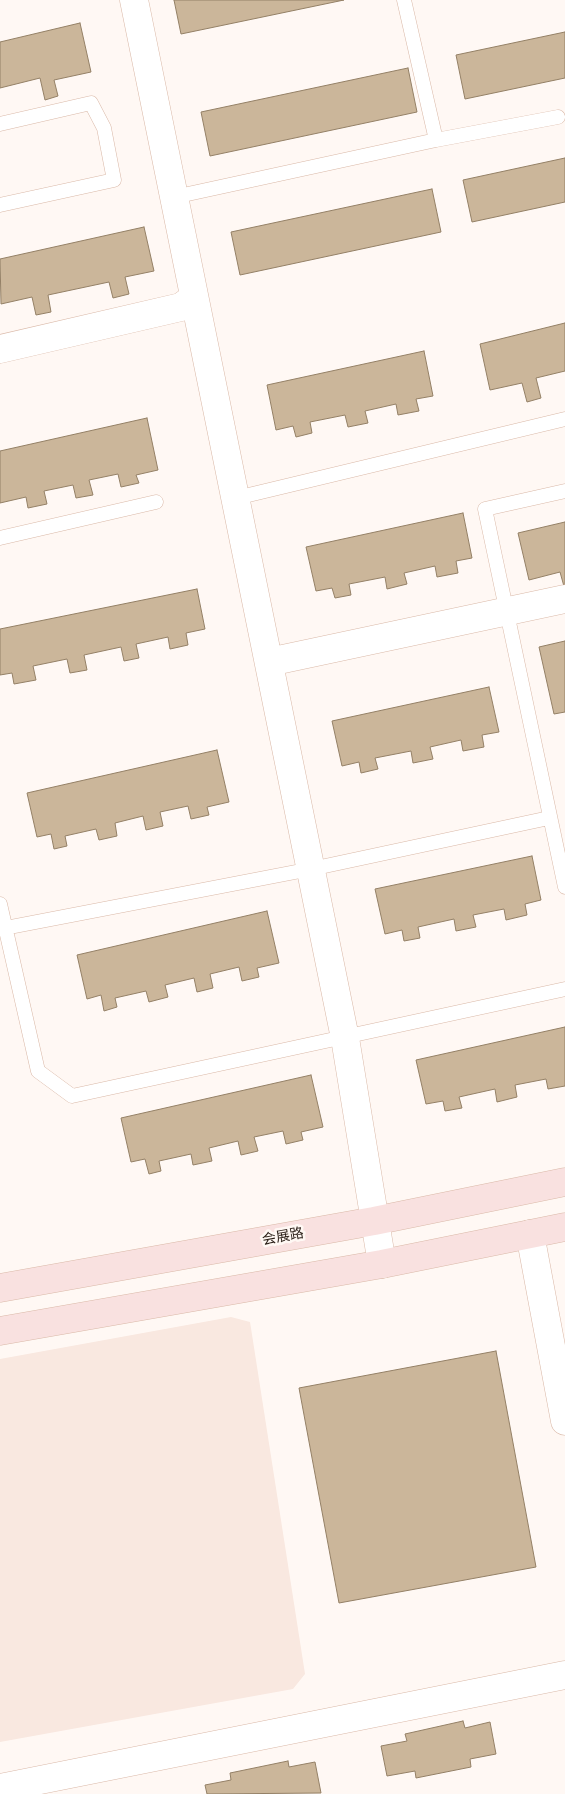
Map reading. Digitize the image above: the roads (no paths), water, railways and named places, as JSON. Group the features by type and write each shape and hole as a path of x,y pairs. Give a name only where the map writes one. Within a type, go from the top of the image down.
{"street":[{"path":"134,0 193,298 236,498 345,1038 382,1264"},
{"path":"0,349 181,307 193,298"},
{"path":"269,662 565,599"},
{"name":"会展路","path":"0,1288 374,1221 565,1182"},
{"path":"0,1331 382,1264 565,1227"},
{"path":"530,1234 565,1421"},
{"path":"0,1788 565,1675"}],"lane":[{"path":"404,0 436,140"},
{"path":"0,124 91,103 104,128 114,180 0,205"},
{"path":"174,197 436,140 558,117"},
{"path":"236,498 565,419"},
{"path":"565,491 485,509 565,887"},
{"path":"0,538 156,502"},
{"path":"6,928 311,869 550,818"},
{"path":"0,904 38,1071 72,1096 345,1038 410,1021 565,989"}]}
